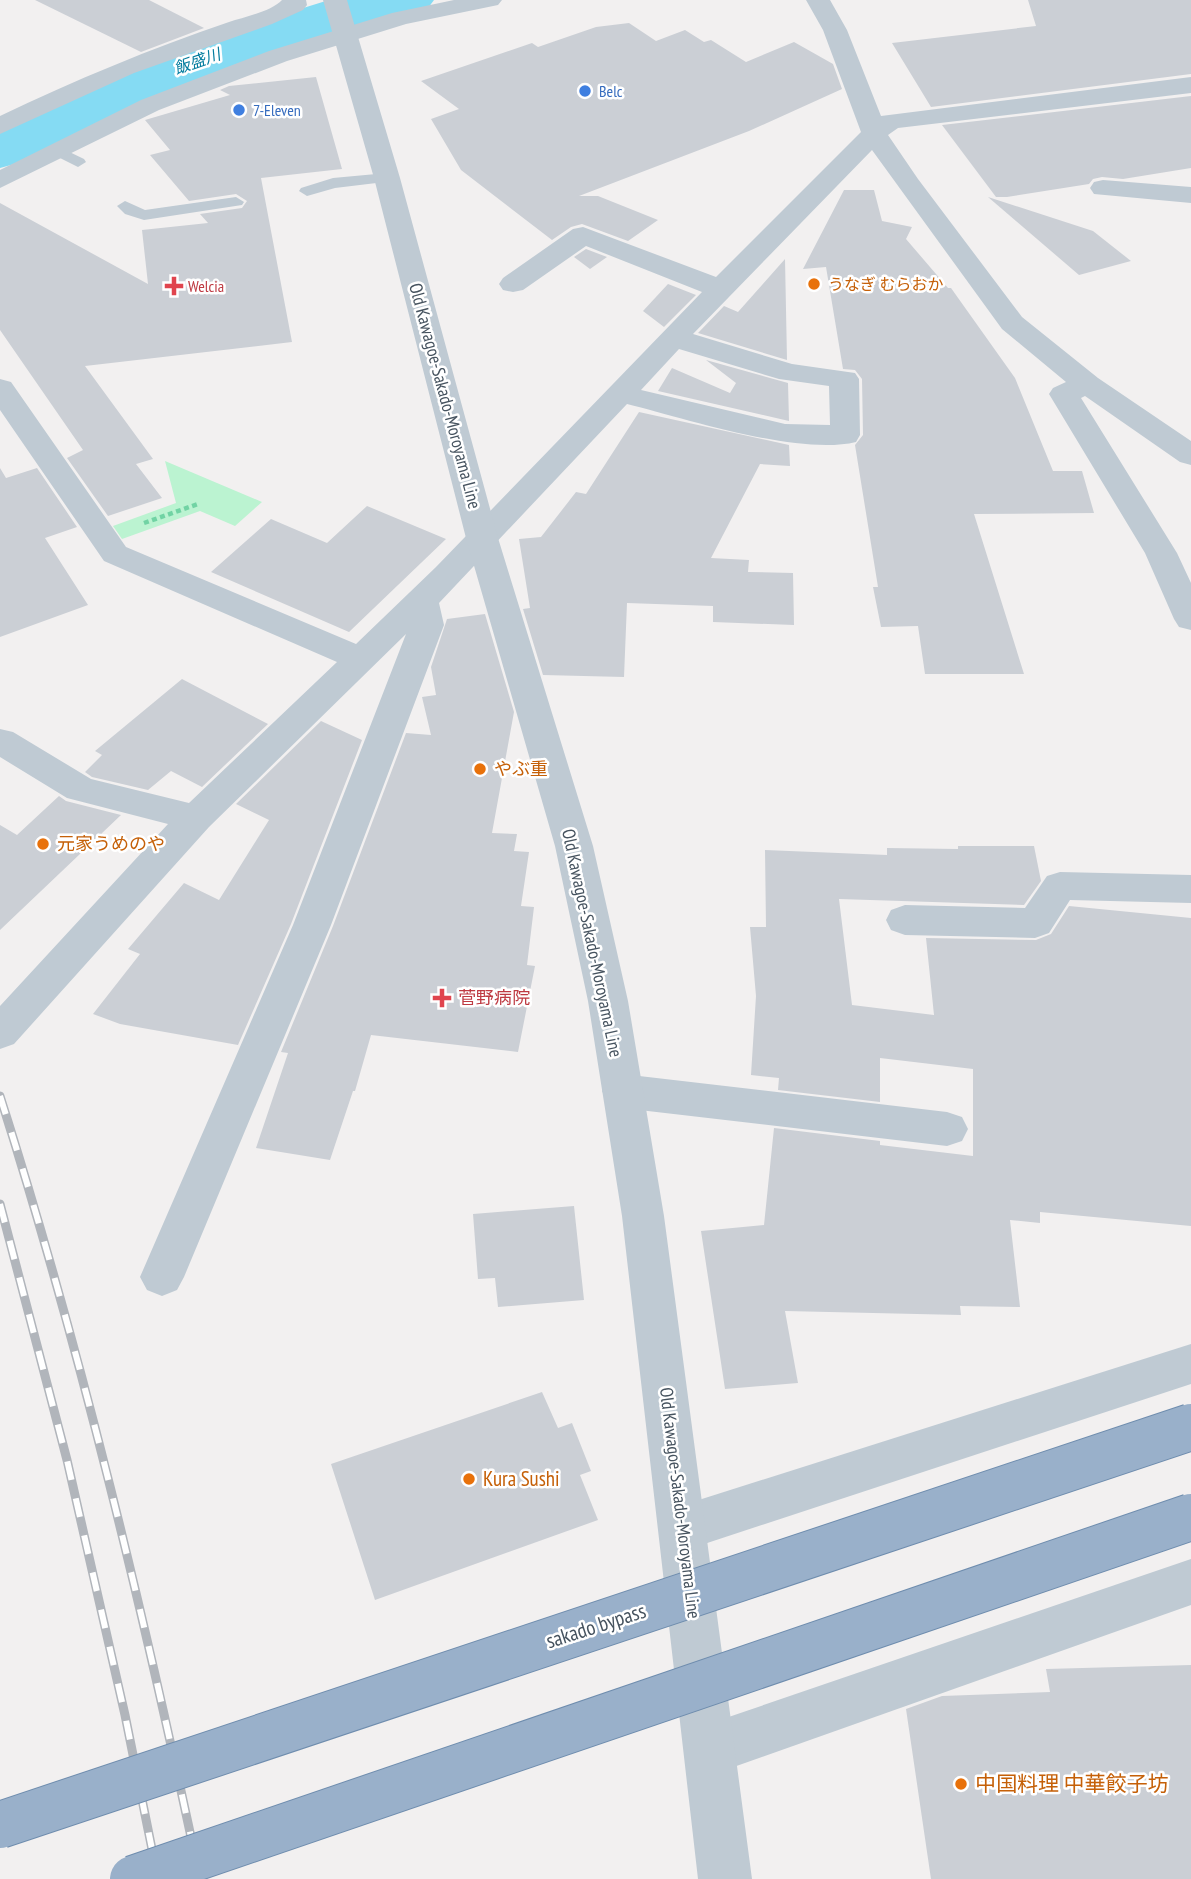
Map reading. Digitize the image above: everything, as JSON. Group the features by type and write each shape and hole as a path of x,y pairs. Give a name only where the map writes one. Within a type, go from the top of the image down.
{"highway":[{"name":"sakado bypass","path":"0,1825 1191,1427"},
{"path":"133,1879 1191,1517"}],"street":[{"path":"0,126 78,87 168,51 267,19 295,5 294,0"},
{"path":"4,175 68,156 150,105 278,57 342,22 401,18 490,0"},
{"path":"817,0 835,30 874,133 908,184 1012,323 1087,384 1187,448"},
{"name":"Old Kawagoe-Sakado-Moroyama Line","path":"342,22 387,178 482,538 574,846 608,1001 643,1216 725,1879"},
{"path":"0,1033 196,818 422,601 720,289 874,133 891,121 1191,85"},
{"path":"1103,188 1191,195"},
{"path":"513,284 583,235 720,289"},
{"path":"622,394 785,433 845,435 844,379 789,373 674,338"},
{"path":"1087,384 1064,394 1161,553 1191,619"},
{"path":"0,388 115,554 360,659"},
{"path":"162,1277 317,912 427,625 422,601"},
{"path":"0,741 80,789 196,818"},
{"path":"905,920 1035,923 1060,886 1191,890"},
{"path":"622,1091 947,1129"},
{"path":"683,1528 1191,1364"},
{"path":"711,1749 1191,1582"}],"lane":[{"path":"307,191 332,183 387,178"},
{"path":"125,206 144,215 236,202"}],"path":[{"path":"103,538 198,504"}],"green space":[{"path":"165,461 262,502 235,526 200,511 122,539 113,526 176,503"}],"building":[{"path":"35,0 149,0 204,28 141,52"},
{"path":"1028,0 1191,0 1191,74 931,107 892,43 1036,26"},
{"path":"629,23 656,41 685,30 704,42 711,40 746,62 794,42 833,64 842,89 749,131 579,196 598,196 658,220 628,241 582,224 571,227 552,240 461,170 431,119 459,109 421,81 532,43 538,47 596,27"},
{"path":"316,77 342,169 261,178 292,342 85,366 153,459 136,464 162,498 108,516 67,458 83,450 0,330 0,203 148,284 142,230 208,223 200,214 242,208 247,201 236,194 189,201 150,155 170,150 145,120 230,95 220,90 229,86"},
{"path":"1191,96 1191,168 1123,179 1102,177 1093,179 1089,184 1007,197 996,197 942,125"},
{"path":"844,190 874,190 882,221 912,227 906,239 948,288 951,288 1015,378 1053,471 1082,471 1094,513 974,514 1024,674 925,674 918,626 881,627 873,587 878,587 855,445 863,435 862,379 855,370 843,369 826,267 803,269"},
{"path":"988,197 1093,231 1131,261 1079,275"},
{"path":"586,249 607,257 590,269 574,257"},
{"path":"785,259 787,360 698,333 724,306 738,312"},
{"path":"668,284 696,295 664,327 643,311"},
{"path":"706,360 788,383 789,421 658,391 672,368 730,393 736,383"},
{"path":"639,412 789,445 790,466 760,464 711,558 749,560 748,572 793,573 794,625 713,622 713,606 627,603 624,677 543,675 523,609 530,608 519,539 541,537 576,492 586,494"},
{"path":"0,468 6,478 37,468 77,527 45,538 88,605 0,637"},
{"path":"367,506 446,539 349,632 211,572 271,519 327,543"},
{"path":"485,614 514,712 492,833 517,834 514,851 529,852 521,906 534,907 527,965 535,966 518,1052 371,1035 355,1091 330,1160 256,1148 288,1053 281,1052 333,926 406,733 431,735 422,697 436,695 431,667 447,619"},
{"path":"182,679 268,724 202,787 171,771 148,790 92,777 85,772 102,755 95,751"},
{"path":"321,721 362,740 291,924 238,1045 120,1024 93,1014 140,954 128,949 184,883 219,900 269,820 236,804"},
{"path":"59,796 66,801 121,815 0,930 0,825 17,835"},
{"path":"958,846 1034,846 1041,881 1024,905 839,899 852,1005 934,1015 926,938 1036,940 1051,934 1069,906 1191,918 1191,1226 1040,1212 1040,1223 1010,1220 1020,1307 960,1306 961,1315 785,1311 798,1383 725,1389 701,1231 764,1225 774,1128 973,1156 973,1069 880,1058 880,1102 778,1090 779,1078 751,1075 756,996 750,927 766,927 765,850 887,855 887,848 958,849"},
{"path":"574,1206 584,1300 498,1307 495,1278 478,1279 473,1214"},
{"path":"542,1392 558,1428 572,1423 591,1471 580,1475 598,1520 375,1600 331,1464"},
{"path":"1191,1665 1191,1879 931,1879 906,1709 942,1696 1050,1692 1046,1669"}],"waterway":[{"name":"飯盛川","path":"0,149 102,98 188,63 370,6 405,0"}],"railway":[{"path":"0,1096 58,1290 110,1485 200,1879"},
{"path":"0,1204 67,1460 125,1715 158,1879"}],"place":[{"name":"Belc","path":"585,91"},
{"name":"7-Eleven","path":"239,110"},
{"name":"うなぎ むらおか","path":"814,284"},
{"name":"Welcia","path":"174,286"},
{"name":"やぶ重","path":"480,769"},
{"name":"元家うめのや","path":"43,844"},
{"name":"菅野病院","path":"442,998"},
{"name":"Kura Sushi","path":"469,1479"},
{"name":"中国料理 中華餃子坊","path":"961,1784"}]}
